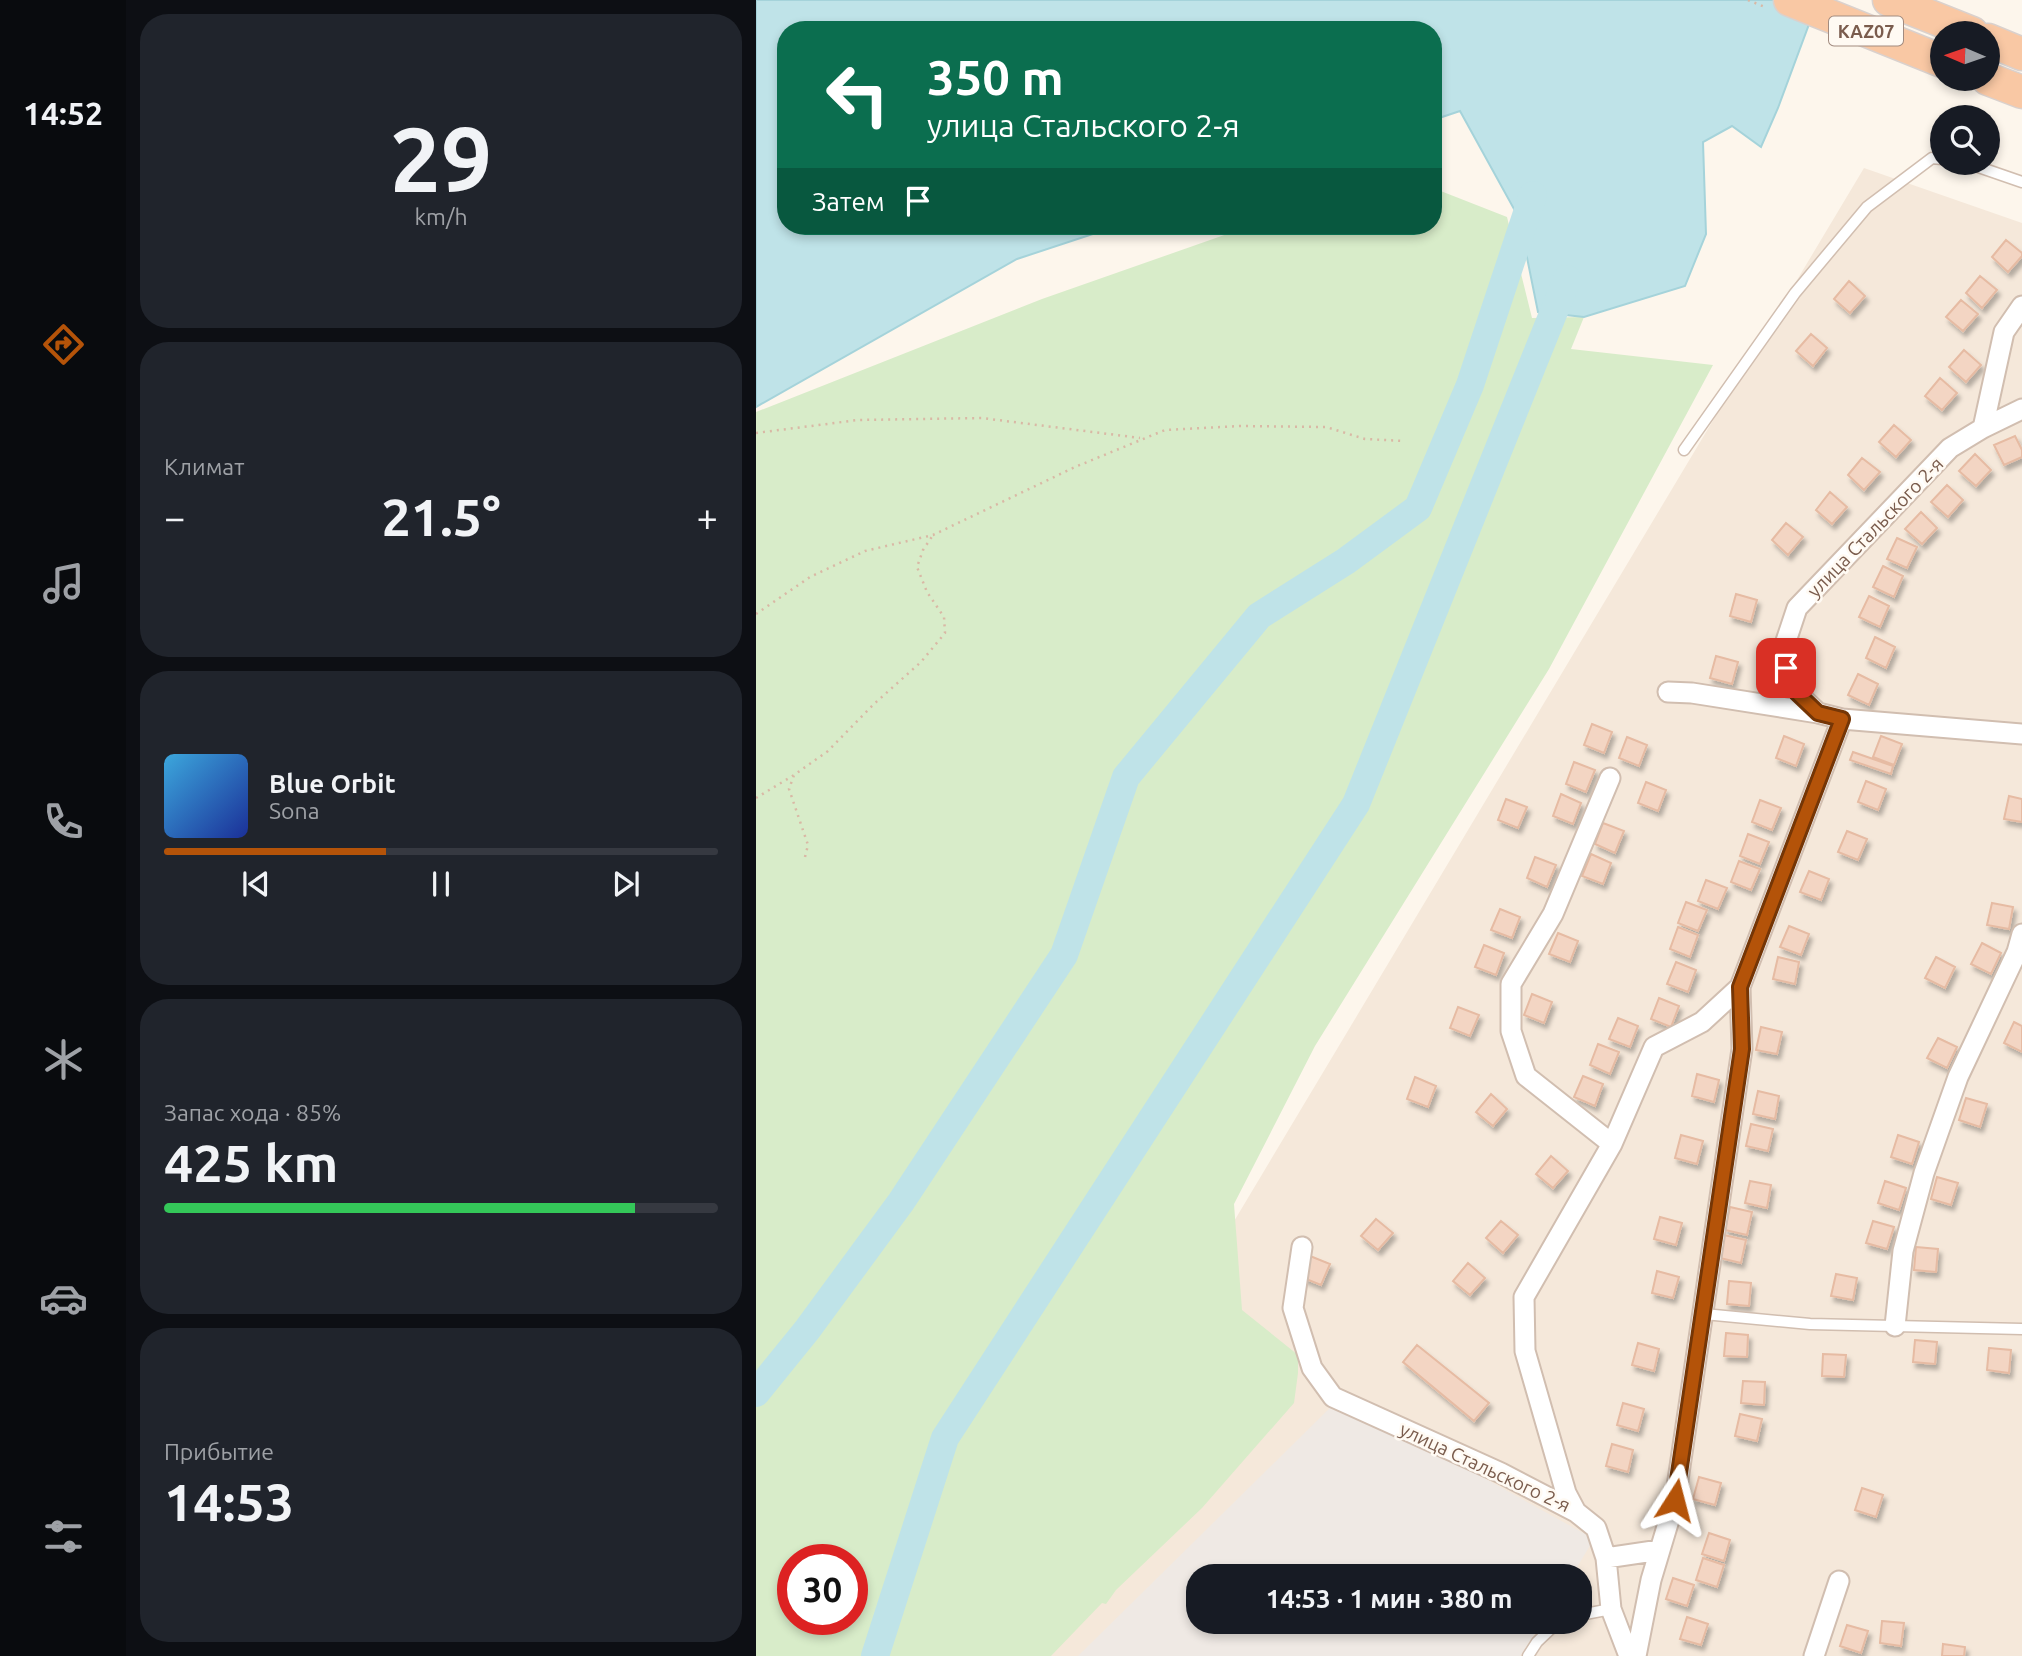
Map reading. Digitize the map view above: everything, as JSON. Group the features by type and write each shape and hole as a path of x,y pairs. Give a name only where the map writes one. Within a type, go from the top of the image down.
{"highway":[{"name":"KAZ07","path":"1790,0 1930,56"},
{"name":"KAZ07","path":"1889,0 1942,21"},
{"path":"2000,45 2022,54"},
{"path":"2000,84 2022,92"}],"street":[{"path":"1983,428 2004,332 2022,306"},
{"name":"улица Стальского 2-я","path":"1818,713 1796,692 1786,668 1783,650 1797,608 1950,448 2022,409"},
{"path":"1668,692 1692,693 1842,719 2022,734"},
{"name":"улица Стальского 2-я","path":"1636,1656 1651,1580 1675,1500 1704,1314 1742,1049 1740,987 1842,719"},
{"path":"1610,778 1553,914 1511,984 1511,1031 1526,1076 1612,1144"},
{"path":"1895,1326 1903,1251 1924,1173 1958,1077 2017,952 2022,934"},
{"name":"улица Стальского 2-я","path":"1576,1512 1566,1493 1525,1351 1524,1297 1612,1144 1654,1048 1702,1022 1740,987"},
{"name":"улица Стальского 2-я","path":"1302,1247 1293,1308 1312,1368 1333,1397 1501,1473 1576,1512"},
{"path":"1576,1512 1596,1528 1606,1558 1611,1609 1629,1656"},
{"path":"1606,1558 1660,1550"},
{"path":"1814,1656 1839,1581"}],"lane":[{"path":"1684,450 1795,293 1867,207 1930,160"},
{"path":"2000,174 2022,182"},
{"path":"1704,1314 1810,1324 2022,1329"},
{"path":"1592,1613 1611,1609"},
{"path":"1528,1656 1545,1634"}],"path":[{"path":"756,433 858,420 982,418 1143,438"},
{"path":"756,614 810,577 865,551 933,535 1076,467 1165,430 1240,426 1326,428 1365,439 1404,441"},
{"path":"756,798 828,751 874,704 921,662 945,633 944,617 927,592 917,567 923,550 933,535"},
{"path":"794,775 789,789 808,845 805,857"}],"shaded area":[{"path":"1864,168 2022,223 2022,1656 974,1656"},
{"path":"1340,1398 1594,1539 1579,1564 1186,1564 1186,1634 1534,1634 1520,1656 1078,1656"}],"green space":[{"path":"1442,192 1507,217 1532,318 1584,317 1571,349 1713,365 1549,669 1315,1046 1234,1204 1242,1310 1298,1355 1294,1403 1202,1508 1116,1590 1106,1604 1102,1603 1051,1656 756,1656 756,412 1042,299 1224,235 1442,235"}],"water":[{"path":"756,0 1818,0 1761,147 1732,126 1703,142 1706,234 1685,286 1584,317 1538,312 1519,218 1460,111 1442,117 1442,21 777,21 777,235 1090,235 1017,259 756,407"}],"building":[{"path":"2006,240 2022,253 2008,272 1992,257"},
{"path":"1980,276 1997,290 1982,308 1966,293"},
{"path":"1849,281 1865,296 1850,313 1834,299"},
{"path":"1961,300 1978,314 1963,331 1946,317"},
{"path":"1811,334 1827,348 1813,366 1796,351"},
{"path":"1964,350 1981,365 1966,382 1949,367"},
{"path":"1940,378 1957,393 1942,410 1925,396"},
{"path":"1894,425 1911,440 1896,457 1879,442"},
{"path":"2015,436 2022,450 2022,457 2004,465 1994,445"},
{"path":"1975,454 1991,470 1976,486 1959,471"},
{"path":"1862,458 1880,472 1864,490 1848,475"},
{"path":"1947,485 1963,500 1948,517 1931,502"},
{"path":"1830,492 1847,507 1832,524 1816,510"},
{"path":"1921,512 1937,528 1922,544 1905,529"},
{"path":"1786,523 1803,537 1788,555 1772,540"},
{"path":"1897,538 1917,547 1907,568 1887,559"},
{"path":"1883,566 1903,576 1894,597 1873,587"},
{"path":"1736,594 1757,600 1751,622 1730,616"},
{"path":"1869,596 1889,606 1880,627 1859,617"},
{"path":"1875,637 1895,647 1886,668 1866,658"},
{"path":"1716,656 1738,662 1732,684 1710,678"},
{"path":"1858,674 1878,684 1869,705 1848,695"},
{"path":"1592,724 1612,732 1604,753 1584,745"},
{"path":"1784,736 1804,744 1796,766 1776,758"},
{"path":"1881,736 1902,744 1894,765 1873,757"},
{"path":"1627,737 1647,745 1639,766 1619,758"},
{"path":"1853,752 1893,766 1891,774 1850,760"},
{"path":"1574,762 1595,770 1586,792 1566,784"},
{"path":"1866,781 1886,789 1878,810 1858,802"},
{"path":"1646,782 1666,790 1658,811 1638,803"},
{"path":"1561,794 1581,803 1573,824 1553,816"},
{"path":"2009,796 2022,799 2022,822 2004,819"},
{"path":"1506,799 1527,807 1518,828 1498,820"},
{"path":"1760,800 1781,808 1772,830 1752,822"},
{"path":"1603,823 1624,831 1615,853 1595,844"},
{"path":"1847,831 1867,839 1858,860 1838,852"},
{"path":"1748,834 1769,842 1760,864 1740,856"},
{"path":"1591,854 1611,863 1603,884 1582,876"},
{"path":"1535,857 1556,865 1547,887 1527,878"},
{"path":"1739,861 1760,869 1751,890 1731,882"},
{"path":"1809,871 1829,879 1821,900 1800,892"},
{"path":"1706,880 1727,888 1718,909 1698,901"},
{"path":"1686,902 1707,910 1698,931 1678,923"},
{"path":"1992,903 2013,907 2009,929 1987,925"},
{"path":"1500,909 1520,917 1512,938 1491,930"},
{"path":"1789,926 1809,934 1801,955 1780,947"},
{"path":"1678,927 1698,935 1690,957 1670,949"},
{"path":"1558,933 1578,941 1570,962 1549,954"},
{"path":"1982,943 2001,953 1991,974 1971,964"},
{"path":"1484,945 1504,953 1496,975 1475,967"},
{"path":"1778,957 1799,962 1795,984 1773,979"},
{"path":"1936,957 1955,967 1945,988 1925,978"},
{"path":"1676,962 1696,970 1688,992 1667,984"},
{"path":"1532,994 1552,1002 1544,1023 1524,1015"},
{"path":"1659,998 1679,1006 1671,1027 1651,1019"},
{"path":"1458,1007 1479,1015 1470,1036 1450,1028"},
{"path":"1618,1018 1638,1026 1630,1047 1609,1039"},
{"path":"2014,1022 2022,1026 2022,1052 2004,1043"},
{"path":"1761,1027 1782,1032 1777,1054 1756,1050"},
{"path":"1938,1038 1957,1047 1947,1068 1927,1058"},
{"path":"1598,1044 1619,1052 1610,1074 1590,1065"},
{"path":"1697,1074 1719,1080 1714,1102 1692,1096"},
{"path":"1583,1076 1603,1084 1595,1106 1574,1097"},
{"path":"1415,1077 1436,1086 1428,1107 1407,1099"},
{"path":"1758,1091 1779,1096 1775,1119 1753,1114"},
{"path":"1491,1094 1507,1109 1493,1126 1476,1112"},
{"path":"1966,1098 1987,1104 1980,1127 1959,1120"},
{"path":"1751,1124 1773,1129 1768,1151 1746,1146"},
{"path":"1681,1135 1703,1141 1697,1164 1675,1158"},
{"path":"1898,1135 1919,1142 1912,1164 1891,1157"},
{"path":"1551,1156 1568,1171 1553,1188 1536,1174"},
{"path":"1937,1177 1958,1183 1951,1205 1931,1199"},
{"path":"1750,1181 1771,1185 1767,1208 1745,1203"},
{"path":"1885,1181 1906,1188 1899,1210 1878,1203"},
{"path":"1730,1207 1752,1212 1747,1235 1725,1230"},
{"path":"1660,1217 1682,1223 1676,1245 1654,1239"},
{"path":"1376,1219 1393,1233 1378,1250 1361,1236"},
{"path":"1501,1221 1518,1235 1503,1253 1486,1238"},
{"path":"1873,1221 1894,1227 1887,1249 1866,1243"},
{"path":"1724,1235 1746,1240 1741,1263 1720,1258"},
{"path":"1916,1247 1938,1249 1936,1272 1914,1270"},
{"path":"1310,1256 1330,1264 1321,1285 1301,1277"},
{"path":"1468,1263 1485,1278 1470,1295 1453,1281"},
{"path":"1657,1271 1679,1277 1673,1298 1652,1293"},
{"path":"1836,1274 1857,1278 1853,1300 1831,1296"},
{"path":"1729,1281 1751,1283 1749,1306 1727,1304"},
{"path":"1726,1333 1748,1335 1747,1357 1724,1356"},
{"path":"1915,1340 1937,1342 1935,1364 1913,1362"},
{"path":"1638,1343 1659,1349 1654,1371 1632,1365"},
{"path":"1417,1345 1489,1403 1474,1421 1403,1362"},
{"path":"1989,1348 2011,1350 2009,1373 1987,1370"},
{"path":"1823,1354 1846,1355 1844,1377 1822,1376"},
{"path":"1743,1381 1765,1382 1764,1405 1741,1403"},
{"path":"1623,1403 1644,1409 1638,1431 1617,1425"},
{"path":"1740,1414 1762,1419 1757,1441 1735,1436"},
{"path":"1612,1444 1633,1450 1628,1472 1606,1466"},
{"path":"1699,1477 1721,1483 1715,1505 1693,1499"},
{"path":"1862,1488 1883,1495 1876,1517 1855,1510"},
{"path":"1709,1533 1730,1540 1724,1561 1702,1554"},
{"path":"1703,1558 1724,1565 1717,1587 1696,1580"},
{"path":"1673,1578 1694,1585 1687,1606 1666,1599"},
{"path":"1687,1617 1708,1624 1701,1645 1680,1639"},
{"path":"1882,1621 1904,1623 1901,1646 1880,1643"},
{"path":"1847,1625 1868,1631 1861,1653 1840,1646"},
{"path":"1943,1644 1965,1647 1964,1656 1942,1656"}],"waterway":[{"path":"756,1393 807,1330 901,1202 1064,955 1126,777 1259,616 1346,561 1418,508 1470,385 1533,195"},
{"path":"875,1656 945,1438 1356,804 1567,279"}],"route":[{"path":"1675,1500 1742,1049 1740,987 1842,719 1818,713 1796,692 1786,668"}]}
